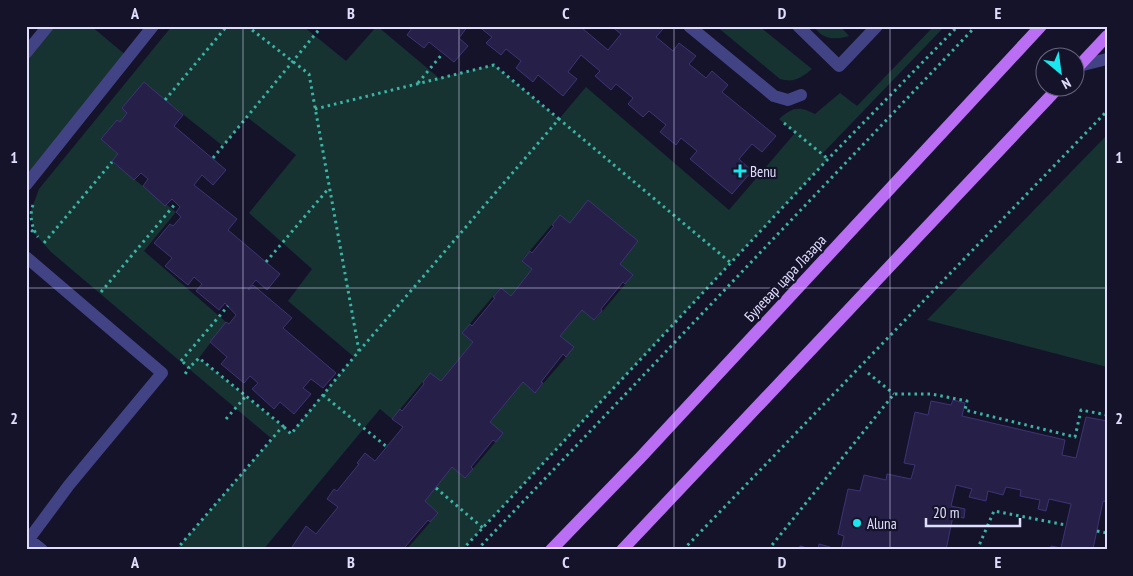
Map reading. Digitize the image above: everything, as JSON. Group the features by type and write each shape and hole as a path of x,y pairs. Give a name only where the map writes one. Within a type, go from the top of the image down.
{"main road":[{"name":"Булевар цара Лазара","path":"551,550 640,458 1031,32 1041,26"},
{"path":"1086,58 1107,36"},
{"path":"622,550 1049,98"}],"street":[{"path":"26,53 48,26"},
{"path":"26,185 153,26"},
{"path":"689,26 774,96 788,100 801,94"},
{"path":"798,26 839,66 877,26"},
{"path":"1086,65 1107,59"},
{"path":"26,257 162,373 27,538 42,550"}],"path":[{"path":"165,100 227,26"},
{"path":"247,26 309,74 359,351"},
{"path":"213,158 322,26"},
{"path":"462,550 828,159 958,26"},
{"path":"477,550 976,26"},
{"path":"417,84 443,53"},
{"path":"315,109 494,65 731,263"},
{"path":"684,550 1107,111"},
{"path":"180,379 199,358 291,434 359,351 559,119"},
{"path":"44,243 112,162"},
{"path":"266,262 329,187"},
{"path":"36,197 30,213 36,234"},
{"path":"94,287 100,293 176,203"},
{"path":"26,226 48,248"},
{"path":"182,361 228,306"},
{"path":"174,355 189,368"},
{"path":"868,374 894,394 931,394 967,401 965,410 1075,437 1081,410 1107,415"},
{"path":"768,550 894,394"},
{"path":"323,395 387,447"},
{"path":"226,419 246,396"},
{"path":"176,550 283,426"},
{"path":"436,488 483,528"},
{"path":"977,550 994,510 1066,525"},
{"path":"1097,531 1107,532"}],"green space":[{"path":"47,26 91,26 128,57 26,185 26,52"},
{"path":"172,26 303,26 346,61 377,26 439,78 494,65 559,119 586,87 729,210 795,133 779,119 796,109 815,114 840,93 857,106 934,26 945,26 822,154 828,159 462,550 406,550 438,513 425,501 452,467 465,478 503,433 490,422 523,382 536,392 566,357 560,336 582,310 595,320 633,275 620,264 638,241 589,201 570,223 560,215 522,260 532,269 511,296 500,288 462,333 473,342 441,381 430,373 392,419 380,409 263,550 176,550 272,439 51,252 35,234 30,213 39,189","holes":["165,100 223,146 247,117 296,155 249,213 312,269 288,301 354,357 291,433 199,358 226,322 144,251 176,212 112,162 118,154 101,139 117,120 120,122 127,113 122,108"]},
{"path":"716,26 759,26 812,69 797,79 780,79"},
{"path":"814,26 840,26 849,36 829,38 817,31"},
{"path":"1107,135 1107,367 927,320"}],"building":[{"path":"410,26 468,26 459,38 468,46 454,62 429,42 424,48 407,35 412,28"},
{"path":"478,26 583,26 582,28 608,50 621,34 611,26 660,26 663,29 656,37 673,51 679,43 696,56 689,64 706,78 712,71 728,85 722,92 776,136 762,152 752,144 739,159 752,171 732,194 690,159 697,151 681,138 676,145 660,132 666,125 649,111 643,117 628,104 633,98 616,84 611,90 595,76 600,71 581,55 568,72 577,79 563,96 538,75 533,82 516,68 521,61 506,49 501,55 486,43 492,37"},
{"path":"144,82 183,115 174,126 226,170 213,185 202,175 194,185 237,219 228,230 280,274 267,290 256,280 248,289 253,285 292,318 283,328 336,373 323,388 311,379 303,388 311,394 294,414 280,402 274,409 252,389 258,383 250,376 244,383 221,364 227,357 210,342 226,322 229,324 236,315 225,303 219,310 196,291 202,284 194,277 188,285 165,266 172,258 154,243 170,224 173,226 181,217 176,212 180,207 172,199 165,206 143,186 148,179 141,173 134,180 112,161 118,154 101,139 117,120 120,122 127,113 122,108"},
{"path":"588,200 638,241 620,264 633,275 625,284 623,282 594,320 582,310 560,336 574,347 566,357 563,354 541,382 543,383 535,393 523,382 490,422 503,433 496,442 493,440 471,467 473,469 465,478 452,467 425,501 438,513 430,522 428,520 405,547 407,548 406,550 390,550 387,548 386,550 290,550 306,526 316,534 338,507 327,499 334,489 337,491 359,464 357,463 365,453 375,461 403,427 392,419 400,409 402,411 424,384 423,382 430,373 441,381 473,342 462,333 470,324 472,326 495,298 493,297 501,288 511,296 532,269 522,261 530,251 532,253 554,226 552,225 560,215 570,223"},
{"path":"953,400 965,403 962,416 1065,440 1062,455 1076,458 1086,417 1107,421 1107,502 1103,501 1093,549 1098,550 1050,550 1051,546 1061,548 1071,504 1049,499 1046,511 1038,509 1040,500 1020,496 1021,490 1006,487 1003,495 988,491 986,501 969,497 972,489 956,485 951,506 965,509 964,518 953,516 946,550 841,550 844,536 838,534 848,489 860,491 864,475 886,480 887,474 911,479 915,465 904,463 915,412 928,415 931,401 951,405"},
{"path":"819,544 830,547 830,550 818,550"},
{"path":"800,546 815,550 799,550"}],"place":[{"name":"Benu","path":"740,171"},
{"name":"Aluna","path":"857,523"}]}
